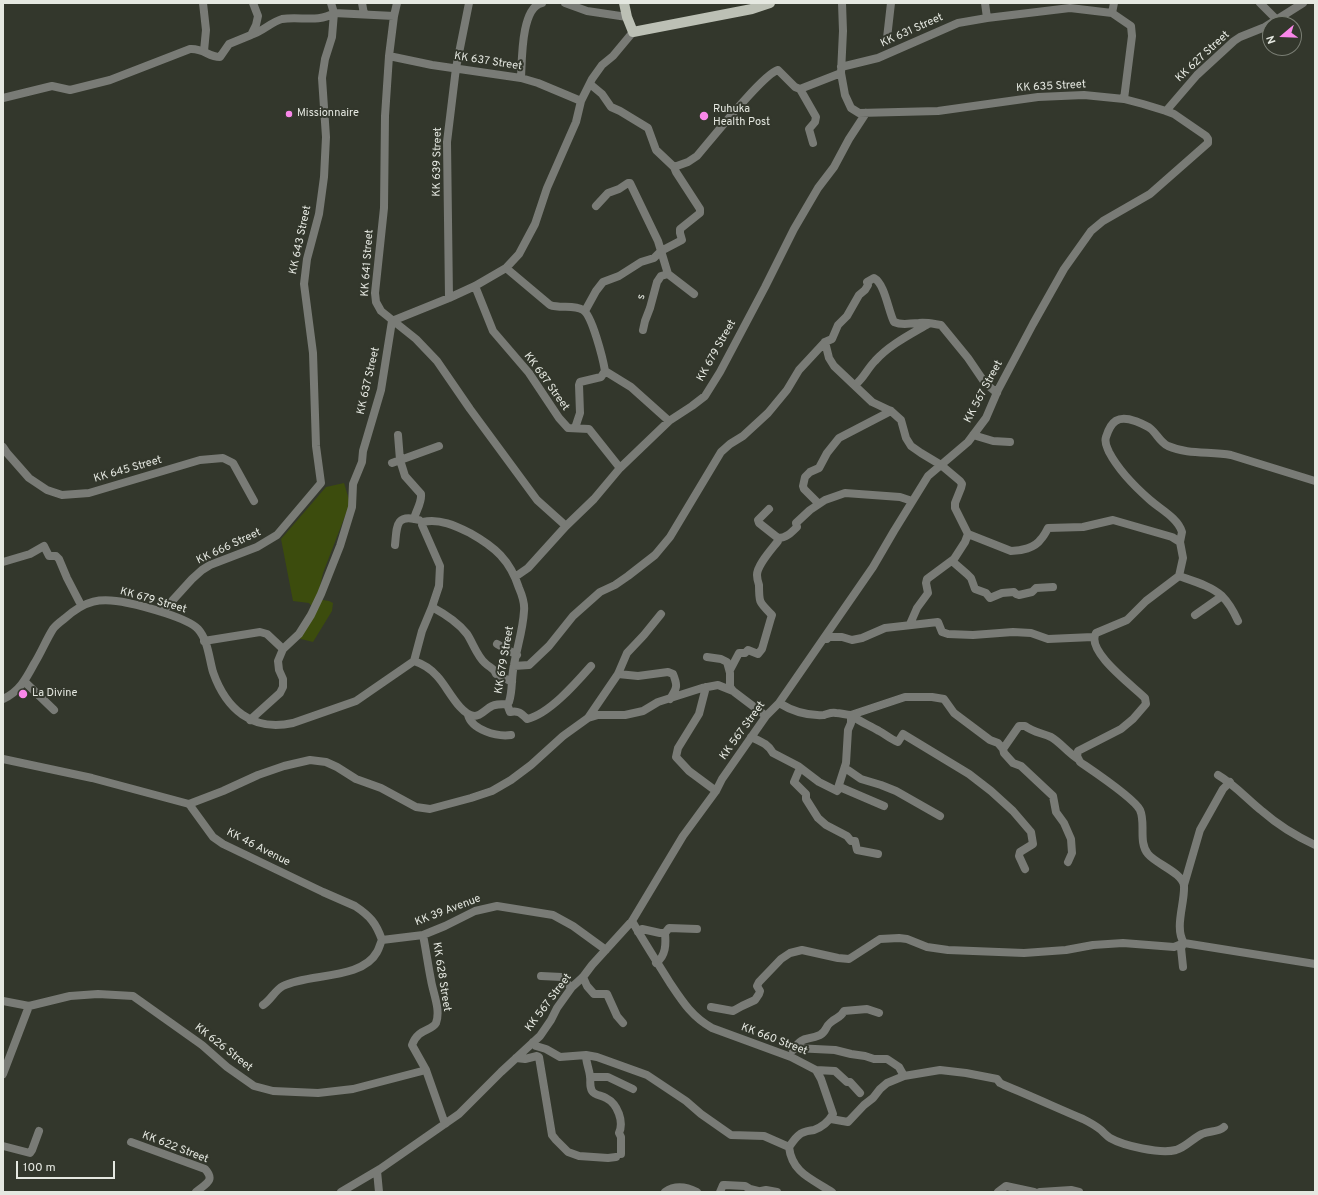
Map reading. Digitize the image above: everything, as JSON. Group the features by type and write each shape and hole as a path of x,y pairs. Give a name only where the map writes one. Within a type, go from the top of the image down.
{"main road":[{"path":"624,3 627,17 633,32 752,9 770,3"}],"street":[{"path":"203,3 206,30 204,50"},
{"path":"251,35 256,25 258,16 253,3"},
{"name":"KK 643 Street","path":"321,483 316,446 312,353 304,284 307,260 319,214 324,177 326,137 322,78 325,59 332,37 334,13 331,3"},
{"path":"362,3 364,14"},
{"name":"KK 641 Street","path":"397,3 389,56 385,116 384,208 375,294 376,302 381,311 416,339 437,361 470,410 538,500 566,526"},
{"path":"469,4 478,3"},
{"path":"564,3 587,10 627,17"},
{"path":"842,3 843,31 841,70 845,95 852,108 859,113 866,113"},
{"path":"887,38 891,3"},
{"path":"986,3 987,18"},
{"path":"1112,13 1114,3"},
{"path":"1260,3 1273,16"},
{"name":"KK 627 Street","path":"1283,16 1303,3"},
{"name":"KK 639 Street","path":"449,298 447,142 456,68 469,4"},
{"path":"521,78 527,22 530,12 535,4"},
{"name":"KK 631 Street","path":"800,89 841,70 878,58 958,23 1070,8 1112,13 1131,26 1132,30 1124,99"},
{"path":"3,98 52,86 70,90 110,80 190,49 204,50 210,55 220,57 229,44 251,35 280,20 320,19 328,17 334,13 394,16"},
{"name":"KK 627 Street","path":"1166,111 1197,75 1234,41 1262,28"},
{"path":"392,321 475,286 506,268 518,254 535,224 547,188 576,122 582,101 590,84 602,65 613,56 633,32"},
{"name":"KK 637 Street","path":"389,56 432,65 521,78 538,83 582,101"},
{"path":"674,167 688,162 697,156 738,107 776,70 778,70 795,87 800,89 816,117 815,122 809,129 813,143"},
{"path":"585,311 596,291 603,282 619,276 641,262 654,258 661,251 682,240 680,229 700,213 700,209 674,167 656,150 648,128 611,107 602,94 590,84"},
{"name":"KK 635 Street","path":"866,113 938,111 1038,97 1084,95 1124,99 1166,111 1174,114 1206,136 1208,142 1150,194 1097,225"},
{"name":"KK 679 Street","path":"468,715 475,716 481,714 486,709 494,705 507,704 510,698 524,612 524,604 516,576 528,568 620,468 669,421 704,396 720,372 794,229 818,188 834,167 849,139 866,113"},
{"path":"596,206 608,193 619,189 628,183 630,184 661,251 668,274 694,294"},
{"name":"KK 567 Street","path":"341,1192 377,1171 459,1114 540,1036 572,987 583,978 632,921 683,836 716,791 722,779 766,716 779,703 873,567 928,476 968,442 986,418 997,393 1033,324 1064,269 1083,241 1097,225"},
{"path":"506,268 550,305 556,307 575,307 585,311 589,316 605,370 631,387 669,421"},
{"name":"s","path":"643,330 656,282 661,276 668,274"},
{"path":"514,666 529,665 549,646 573,616 600,592 615,585 655,555 670,537 721,452 743,436 768,413 787,390 799,370 825,342 832,339 838,325 847,316 859,295 865,290 868,285 867,282 874,278 878,280 882,287 894,322 906,325 920,322 941,325 985,383 997,393"},
{"name":"KK 687 Street","path":"475,286 493,331 529,373 560,418 568,428 589,430 620,468"},
{"name":"KK 637 Street","path":"283,649 299,634 311,615 340,546 352,507 353,484 362,462 363,451 381,390 392,321"},
{"path":"855,385 861,380 875,360 888,349 928,324"},
{"path":"825,342 834,366 872,402 891,412 901,420 906,438 912,446 921,454 941,465 962,484 954,503 968,534 1011,551 1015,551 1033,546 1041,540 1048,528 1083,527 1112,520 1172,537 1180,542"},
{"path":"575,428 580,413 580,382 601,377 605,370"},
{"path":"819,504 804,489 803,486 805,477 810,472 818,468 839,438 891,412"},
{"path":"824,639 827,640 829,637 842,637 856,640 885,628 938,622 942,632 948,634 973,635 1012,632 1031,633 1048,638 1093,637 1096,633 1127,620 1137,612 1146,601 1179,576 1183,558 1180,542 1182,532 1178,523 1149,500 1121,472 1113,459 1105,444 1105,439 1112,424 1116,420 1127,418 1142,423 1151,429 1162,442 1174,448 1191,452 1231,455 1315,481"},
{"path":"398,435 396,462 405,476 421,494 422,501 415,512 414,519"},
{"path":"973,435 993,441 1010,442"},
{"path":"396,462 439,446"},
{"name":"KK 645 Street","path":"3,447 29,478 47,490 62,495 89,493 200,460 223,458 233,463 254,501"},
{"name":"KK 666 Street","path":"162,612 202,570 210,565 258,547 277,535 321,483"},
{"path":"769,509 758,520 758,523 778,538 783,538 793,532 797,527 796,523 810,510 825,500 844,493 900,497 912,501"},
{"path":"395,545 396,530 402,519 410,518 454,525 474,536 503,557 516,576"},
{"path":"425,521 422,525 440,566 439,586 422,631 414,661 426,666 437,676 475,726 484,731 506,736 511,735"},
{"path":"910,624 917,608 928,592 926,583 927,579 952,560 965,542 968,534"},
{"path":"730,670 739,653 745,653 748,650 758,654 762,649 772,615 763,606 759,599 757,575 766,558 778,541 778,538"},
{"path":"3,562 30,554 44,546 49,556 56,556 59,559 81,605"},
{"path":"952,560 967,574 976,589 986,593 990,598 1002,593 1014,592 1019,595 1032,592 1036,588 1053,587"},
{"path":"1179,576 1200,584 1222,596 1230,605 1238,621"},
{"path":"1195,615 1222,596"},
{"name":"KK 679 Street","path":"3,699 12,695 25,682 54,628 81,605 102,600 127,603 162,612 192,624 201,632 218,684 235,709 250,720 269,725 293,723 356,701 414,661"},
{"path":"432,607 449,616 459,625 467,634 485,663 494,669 496,674 512,682"},
{"path":"588,718 618,674 627,653 661,614"},
{"path":"204,640 260,632 267,634 283,649 278,661 279,670 283,679 283,688 280,693 250,720"},
{"path":"1078,759 1078,751 1121,729 1133,719 1146,704 1145,698 1101,655 1095,645 1093,637"},
{"path":"497,644 517,655"},
{"path":"707,657 721,659 727,662 730,670 730,687 733,691"},
{"path":"507,704 510,712 521,712 527,719 534,717 564,695 591,666"},
{"path":"618,674 638,676 668,672 673,674 677,688 670,699"},
{"path":"25,682 54,710"},
{"path":"3,760 92,778 189,804 224,791 258,775 284,766 310,760 326,762 356,779 381,788 416,807 430,809 492,791 511,780 563,736 588,718 598,715 625,715 643,711 658,702 706,687 718,685 733,691 766,716"},
{"path":"706,687 699,714 678,748 676,757 689,771 716,791"},
{"path":"779,703 800,713 819,715 838,712 844,715 851,715 905,697 932,697 944,699 954,713 990,740 998,743 1013,763 1021,766 1052,796 1056,812 1066,827 1071,839 1072,854 1068,862"},
{"path":"838,791 846,763 848,730 851,723 851,715"},
{"path":"851,715 858,721 880,731 891,740 898,742 903,734 970,774 992,791 1031,832 1033,844 1020,852 1019,856 1025,869"},
{"path":"1003,749 1019,726 1025,726 1031,730 1052,738 1069,754 1078,759 1135,803 1141,813 1143,842 1148,855 1181,879 1184,885"},
{"path":"751,738 772,748 774,753 800,768 819,782 838,791"},
{"path":"800,768 794,782 806,794 806,799 818,818 826,825 847,836 851,841 855,841 857,850 878,854"},
{"path":"845,768 861,779 881,785 896,792 940,816"},
{"path":"1218,775 1230,782 1263,812 1288,830 1315,845"},
{"path":"1184,943 1181,939 1180,932 1184,885 1200,830 1223,789 1230,782"},
{"path":"838,791 842,788 884,806"},
{"name":"KK 46 Avenue","path":"189,804 213,837 242,854 355,906 367,914 374,922 382,940"},
{"name":"KK 39 Avenue","path":"382,940 405,938 423,934 445,926 475,911 497,906 553,915 573,926 606,950"},
{"name":"KK 660 Street","path":"632,921 656,963 690,1011 704,1024 791,1057 816,1070"},
{"path":"656,963 661,960 664,953 666,944 665,933 669,928 697,929"},
{"path":"638,932 642,929 665,933"},
{"name":"KK 628 Street","path":"423,934 437,1008 437,1020 434,1025 420,1033 414,1039 412,1045 426,1070 445,1124"},
{"path":"710,1007 733,1011 755,1000 760,991 757,986 759,982 781,959 790,953 802,950 849,959 880,939 899,938 927,947 948,950 1024,953 1066,950 1093,945 1123,943 1174,947 1184,943 1315,964"},
{"path":"263,1005 268,1002 282,986 294,982 343,973 360,967 370,961 377,953 382,940"},
{"path":"1183,967 1181,948 1184,943"},
{"path":"541,976 562,977 567,984 572,987"},
{"path":"583,978 587,986 594,994 607,994 616,1016 623,1023"},
{"name":"KK 626 Street","path":"30,1006 70,996 98,994 132,996 202,1045 227,1068 254,1086 272,1091 318,1093 353,1089 426,1070"},
{"path":"3,1001 30,1006 5,1064 3,1074"},
{"path":"791,1057 795,1048 802,1040 826,1031 829,1024 841,1017 844,1011 867,1009 879,1013"},
{"path":"533,1042 536,1046 546,1049 560,1057 586,1055 597,1057 647,1075 686,1101 701,1114 731,1135 764,1136 789,1147"},
{"path":"795,1048 835,1050 874,1059 887,1059 899,1067 904,1076"},
{"path":"516,1058 525,1059 537,1056 539,1057 552,1135 560,1146 568,1152 579,1156 608,1158 618,1155 621,1137 619,1133 622,1123 614,1104 608,1098 595,1094 592,1090 589,1082 590,1077 586,1055"},
{"path":"816,1070 821,1079 833,1114 831,1119 815,1129 802,1132 798,1135 789,1147 791,1160 799,1171 832,1192"},
{"path":"816,1070 835,1071 847,1082 850,1082 860,1093"},
{"path":"831,1119 848,1122 860,1108 873,1098 887,1083 904,1076 940,1070 997,1079 1000,1083 1083,1120 1101,1130 1109,1138 1124,1145 1161,1152 1176,1150 1193,1141 1201,1134 1220,1131 1224,1127"},
{"path":"590,1077 608,1077 633,1089"},
{"path":"3,1146 30,1153 39,1131"},
{"name":"KK 622 Street","path":"131,1142 205,1169 209,1174 209,1181 196,1192"},
{"path":"377,1171 379,1192"},
{"path":"720,1192 723,1185 745,1186 757,1191 766,1190 777,1192"},
{"path":"998,1192 1006,1186 1034,1192"},
{"path":"665,1192 682,1187 696,1192"},
{"path":"1040,1192 1071,1190 1079,1192"}],"green space":[{"path":"344,483 350,503 323,573 317,599 333,603 332,611 313,642 301,639 297,635 313,608 309,603 293,601 281,539 326,487"}],"place":[{"name":"Missionnaire","path":"289,114"},
{"name":"Ruhuka Health Post","path":"704,116"},
{"name":"La Divine","path":"23,694"}]}
